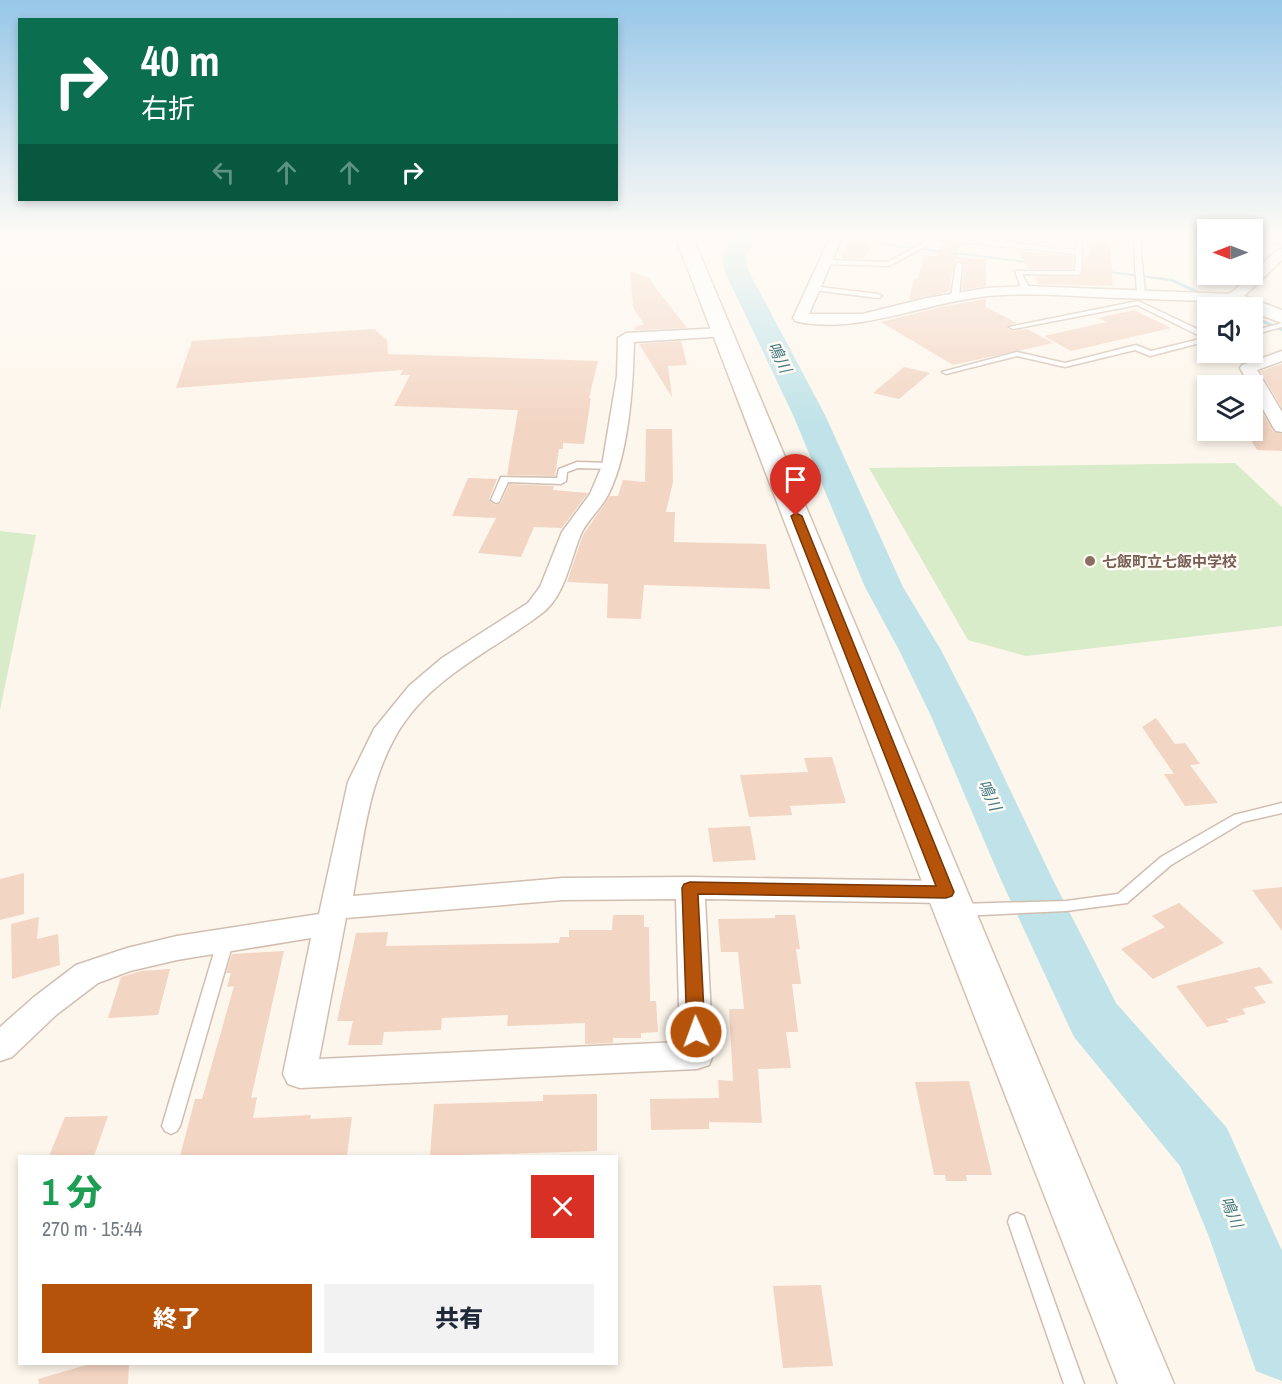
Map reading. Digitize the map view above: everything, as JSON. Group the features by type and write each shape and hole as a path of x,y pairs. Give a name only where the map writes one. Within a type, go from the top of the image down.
{"street":[{"path":"708,298 1146,1384"},
{"path":"810,298 800,318 832,320 862,318 952,298"},
{"path":"1263,309 1282,317"},
{"path":"690,888 697,1055 300,1074 361,782 383,735 417,691 442,670 536,608 550,587 572,532 599,495 612,466 625,376 627,338 722,333"},
{"path":"1282,356 1248,368 1282,427"},
{"path":"0,1047 45,1006 87,974 127,960 332,916 563,890 690,888 950,901"}],"lane":[{"path":"1013,327 1138,303 1197,332"},
{"path":"1263,330 1282,326"},
{"path":"946,372 1017,354 1065,365 1136,347 1150,354 1197,341"},
{"path":"496,500 504,479 561,481 562,471 577,465 612,466"},
{"path":"950,901 1005,908 1066,906 1122,899 1166,861 1239,818 1282,808"},
{"path":"171,1126 226,939"},
{"path":"1017,1222 1074,1384"}],"green space":[{"path":"1235,463 1282,507 1282,626 1026,656 968,640 869,468"},
{"path":"0,531 36,535 0,710"}],"building":[{"path":"632,298 663,298 687,328 635,330 635,327 644,324 633,307"},
{"path":"986,299 986,307 1017,323 1009,325 1008,329 1013,331 1027,329 1053,343 953,365 881,322 941,307"},
{"path":"1134,310 1171,328 1071,351 1044,336 1107,322 1098,318"},
{"path":"374,329 387,340 388,354 598,361 589,398 591,398 584,444 563,443 563,449 559,449 555,476 507,475 518,410 394,406 410,375 400,375 403,370 176,388 192,341"},
{"path":"681,341 687,365 668,366 672,397 639,344"},
{"path":"1282,364 1282,408 1263,375 1260,371"},
{"path":"904,367 930,373 899,399 873,393"},
{"path":"1263,414 1274,432 1282,434 1282,451 1257,450 1252,442 1263,441"},
{"path":"646,429 672,429 673,482 666,512 675,512 674,542 766,544 770,589 644,585 641,619 607,618 608,584 567,582 583,535 610,496 618,496 623,480 645,482"},
{"path":"468,478 497,479 489,499 495,505 501,503 509,484 554,486 553,490 588,493 562,528 534,527 521,557 478,553 496,518 452,516"},
{"path":"1156,718 1175,744 1185,743 1200,764 1190,765 1218,803 1185,806 1164,774 1174,774 1142,727"},
{"path":"832,757 846,803 790,806 792,815 749,817 740,775 808,772 804,758"},
{"path":"750,826 756,860 713,862 708,828"},
{"path":"24,873 24,914 0,920 0,879"},
{"path":"1282,887 1282,931 1252,890"},
{"path":"1179,903 1224,943 1153,979 1121,949 1165,927 1152,916"},
{"path":"613,915 644,915 644,927 649,927 650,1001 656,1001 658,1032 641,1033 641,1038 613,1038 613,1043 585,1044 585,1023 507,1026 508,1015 442,1018 441,1030 384,1032 382,1045 348,1045 353,1021 337,1021 356,933 388,932 386,946 559,943 560,937 569,937 569,930 612,930"},
{"path":"775,915 795,915 800,949 796,949 801,984 792,984 798,1032 786,1032 791,1068 758,1069 762,1123 709,1122 709,1129 651,1130 650,1099 719,1098 718,1080 733,1081 729,1009 744,1009 738,952 721,952 718,919 775,918"},
{"path":"39,917 37,939 58,934 60,965 12,979 11,924"},
{"path":"284,951 251,1098 257,1097 253,1118 311,1115 310,1119 352,1117 347,1155 180,1155 195,1099 202,1099 234,986 227,987 231,973 226,973 232,954"},
{"path":"1260,967 1273,983 1254,987 1266,1003 1242,1009 1246,1014 1226,1019 1229,1022 1207,1027 1176,986"},
{"path":"170,969 158,1015 108,1018 121,977 141,971"},
{"path":"969,1081 992,1175 966,1175 967,1181 946,1181 945,1175 934,1175 915,1082"},
{"path":"597,1094 597,1151 430,1155 434,1104 543,1101 543,1095"},
{"path":"108,1116 94,1155 49,1155 65,1117"},
{"path":"821,1285 833,1366 783,1368 773,1286"},
{"path":"87,1365 129,1365 128,1384 39,1384 38,1379"}],"waterway":[{"name":"鳴川","path":"750,298 809,415 884,587 920,650 953,716 1027,880 1095,1020 1204,1148 1243,1237 1282,1345"},
{"path":"1263,321 1282,330"}],"place":[{"name":"七飯町立七飯中学校","path":"1090,561"}],"route":[{"path":"696,1032 690,888 818,892 946,892 796,516"}]}
